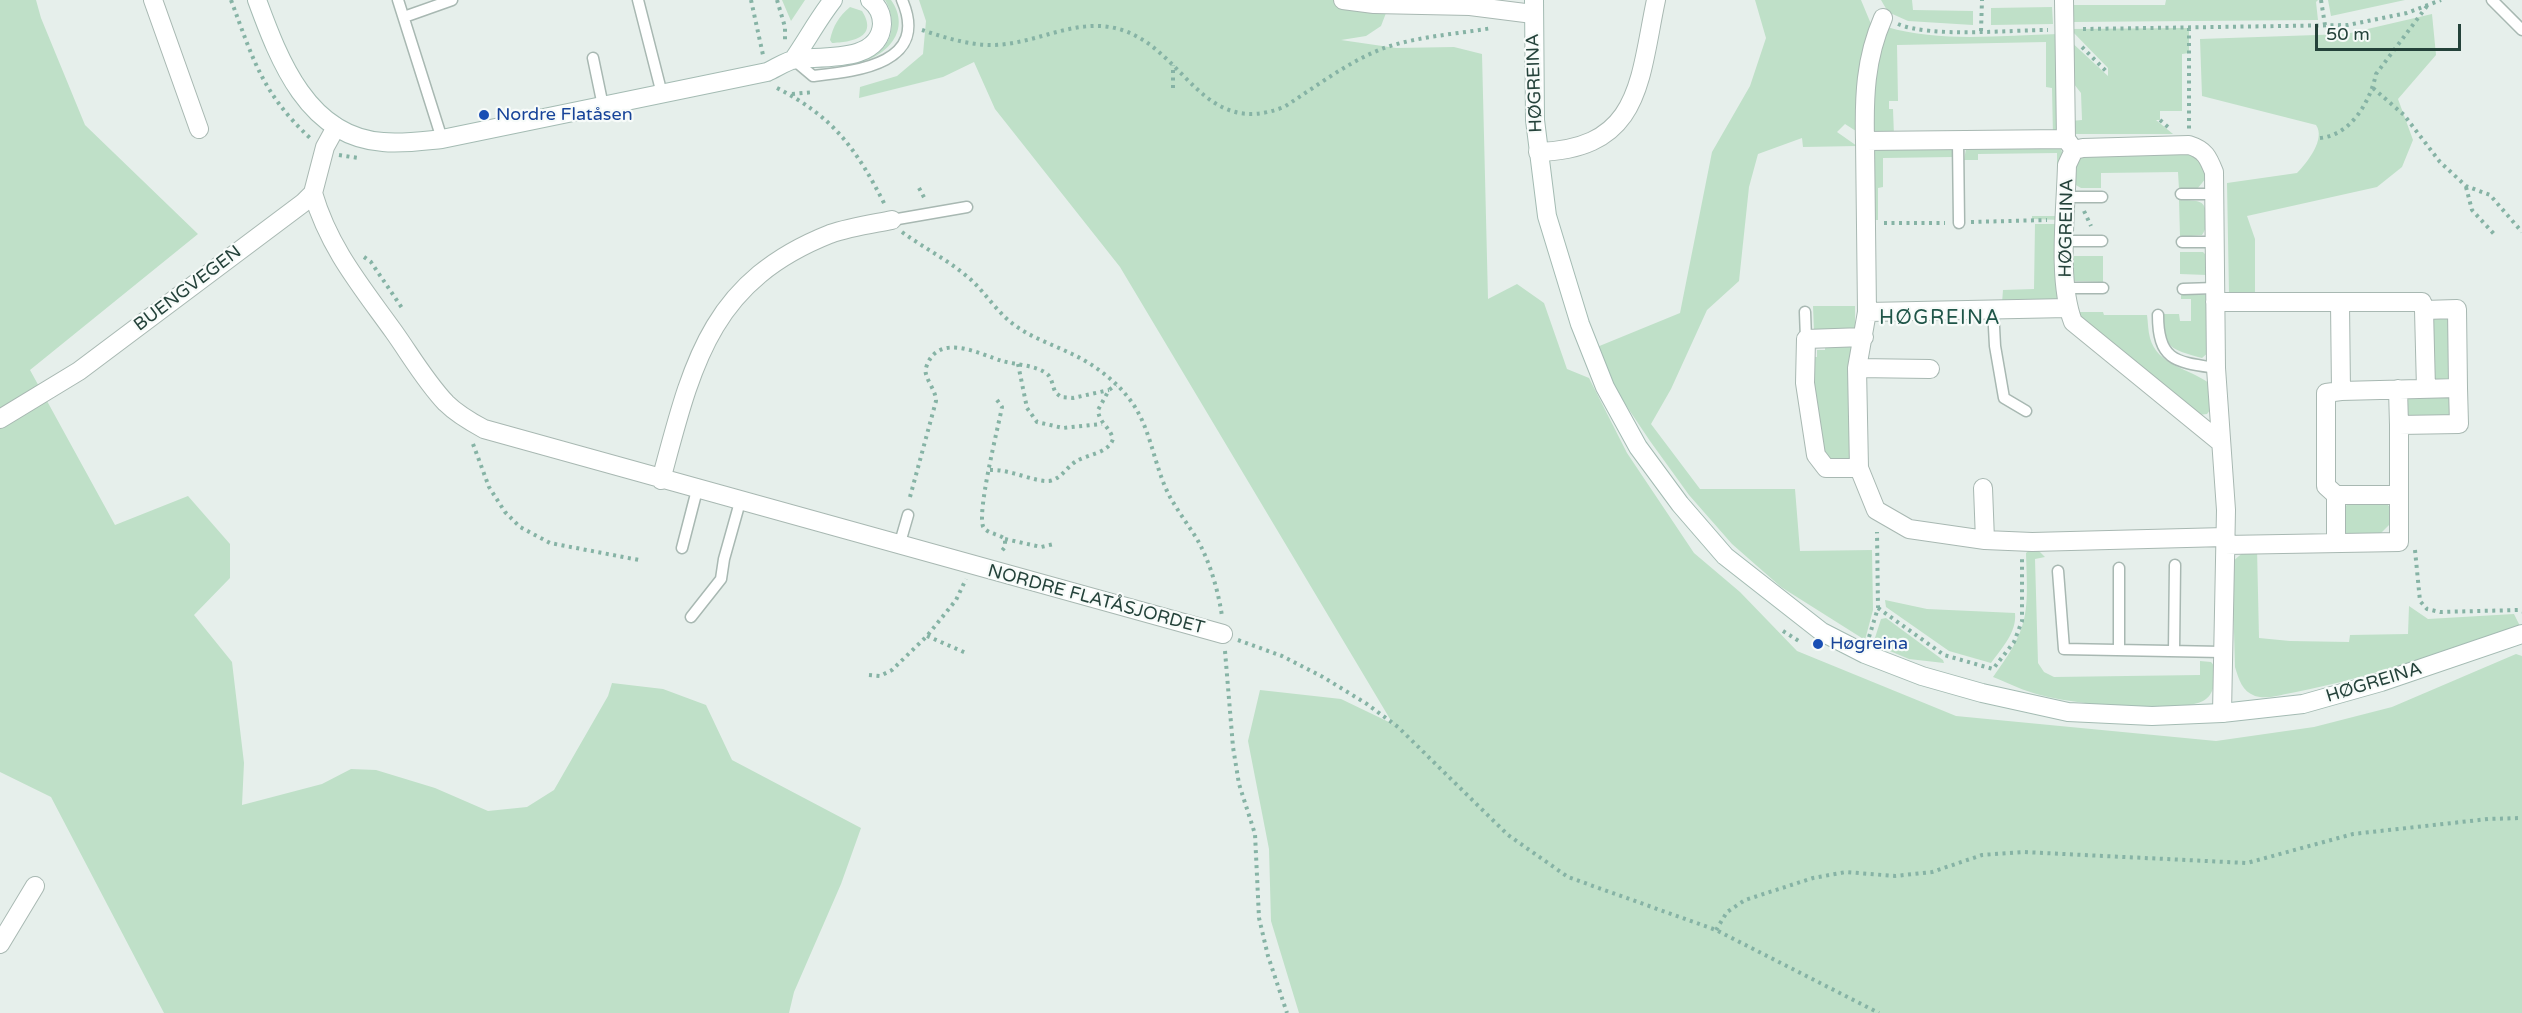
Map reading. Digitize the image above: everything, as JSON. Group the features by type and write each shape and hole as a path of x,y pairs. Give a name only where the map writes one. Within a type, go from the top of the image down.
{"street":[{"path":"153,0 199,129"},
{"path":"257,0 283,64 299,92 318,113 336,128 359,138 381,142 442,139 662,94 767,62 787,53 810,36 819,17 833,0"},
{"path":"787,53 838,57 858,53 870,46 879,37 882,25 881,13 870,0"},
{"path":"1344,0 1374,4 1420,3 1534,7"},
{"name":"HØGREINA","path":"1538,152 1558,151 1594,140 1607,133 1626,114 1638,88 1656,0"},
{"name":"HØGREINA","path":"2064,0 2070,145 2067,165 2065,241 2068,308 2073,322 2220,442"},
{"name":"HØGREINA","path":"1534,7 1535,120 1547,216 1580,324 1605,387 1638,447 1680,504 1725,556 1822,632 1864,654 1922,676 1982,693 2068,712 2152,716 2222,713 2303,704 2382,682 2522,634"},
{"path":"1883,18 1873,42 1864,99 1867,312 1857,368 1859,468 1876,510 1909,529 1984,540 2021,542 2398,542 2398,389"},
{"path":"313,193 324,147 336,128"},
{"path":"1865,141 2189,145 2200,148 2208,156 2214,172 2216,368 2226,510 2222,713"},
{"name":"BUENGVEGEN","path":"0,419 79,371 303,203 313,193"},
{"name":"NORDRE FLATÅSJORDET","path":"313,193 320,218 333,246 428,381 447,404 467,420 484,429 740,502 1223,634"},
{"path":"661,480 691,377 704,345 720,317 741,292 763,270 794,250 833,233 895,228"},
{"path":"2215,295 2340,303 2422,302 2426,389"},
{"path":"2340,303 2341,391"},
{"path":"1867,312 2068,308"},
{"path":"2398,425 2459,424 2457,309 2424,310"},
{"path":"1859,468 1826,468 1816,455 1805,383 1806,339 1864,337"},
{"path":"1857,368 1930,369"},
{"path":"2398,495 2336,495 2326,486 2326,393 2458,387"},
{"path":"1983,488 1984,540"},
{"path":"2336,495 2336,543"},
{"path":"0,944 35,886"}],"lane":[{"path":"398,0 442,139"},
{"path":"404,17 452,0"},
{"path":"638,0 662,94"},
{"path":"787,53 813,76 849,71 888,60 899,51 907,33 907,10 902,0"},
{"path":"2493,0 2522,30"},
{"path":"593,58 603,106"},
{"path":"1958,142 1959,223"},
{"path":"2181,194 2214,194"},
{"path":"2066,197 2102,197"},
{"path":"895,228 967,207"},
{"path":"2065,241 2102,241"},
{"path":"2182,242 2215,242"},
{"path":"2066,288 2103,288"},
{"path":"2183,289 2215,295"},
{"path":"1993,308 1995,346 2004,398 2026,411"},
{"path":"1805,312 1806,339"},
{"path":"2158,315 2158,337 2171,357 2189,364 2216,368"},
{"path":"682,548 697,490"},
{"path":"691,617 721,579 724,559 740,502"},
{"path":"899,546 908,515"},
{"path":"2174,651 2175,565"},
{"path":"2119,568 2119,650"},
{"path":"2058,571 2064,649 2222,652"}],"path":[{"path":"751,0 772,85 806,102 832,125 856,154 895,228 947,261 971,280 992,305 1014,325 1040,341 1086,361 1116,385 1132,403 1145,426 1158,471 1170,496 1198,541 1208,564 1221,614 1233,747 1239,784 1255,834 1259,918 1268,956 1287,1013"},
{"path":"777,0 785,27 787,53"},
{"path":"1981,31 1982,0"},
{"path":"2321,0 2325,26"},
{"path":"1883,18 1908,28 1981,31 2325,26 2348,25 2407,13 2441,0"},
{"path":"2320,138 2336,134 2350,124 2362,110 2373,88 2376,74 2427,5"},
{"path":"921,30 957,41 994,46 1077,26 1110,27 1154,46 1212,103 1236,112 1265,112 1284,107 1356,61 1383,49 1419,39 1497,27"},
{"path":"2189,28 2189,145"},
{"path":"2064,30 2108,74"},
{"path":"1173,64 1173,88"},
{"path":"2373,88 2404,115 2440,162 2466,186 2490,195 2522,232"},
{"path":"336,161 340,156"},
{"path":"2466,186 2472,210 2494,234"},
{"path":"363,256 371,262 404,311"},
{"path":"910,497 936,401 934,388 925,373 932,357 946,348 963,347 1046,373 1052,380 1056,393 1061,397 1073,399 1108,390 1116,385"},
{"path":"1018,364 1028,408 1037,422 1063,428 1102,424"},
{"path":"990,470 1011,471 1043,480 1053,480 1064,474 1074,462 1110,446 1112,435 1098,416 1099,405 1108,390"},
{"path":"997,400 1002,407 984,495 982,524 986,530 1005,539 1041,547 1054,544"},
{"path":"467,420 474,449 489,487 505,512 520,528 550,543 639,560"},
{"path":"1864,654 1878,608 1876,510"},
{"path":"998,573 993,560 1005,547 1005,539"},
{"path":"1878,608 1944,655 1993,669 2014,642 2022,621 2021,542"},
{"path":"2398,542 2415,549 2420,601 2427,609 2440,612 2518,610 2522,612"},
{"name":"NORDRE FLATÅSJORDET","path":"869,675 880,676 892,670 927,636 956,600 964,586 969,565"},
{"path":"1783,631 1809,646"},
{"path":"1223,634 1282,656 1323,677 1367,704 1398,727 1508,835 1568,877 1716,930 1879,1013"},
{"path":"927,636 966,653"},
{"path":"1716,930 1726,912 1744,900 1813,878 1846,872 1895,876 1932,872 1982,855 2023,852 2247,863 2353,834 2488,819 2522,818"}],"green space":[{"path":"0,0 36,0 41,18 85,125 198,234 30,370 115,525 188,496 230,544 230,578 194,615 232,662 244,763 242,805 322,784 351,769 376,770 435,788 488,811 527,807 554,790 608,696 612,683 663,689 706,705 732,760 861,828 841,884 794,992 789,1013 164,1013 51,797 0,772"},
{"path":"782,0 805,0 791,21"},
{"path":"885,0 891,0 897,11 899,22 897,32 893,40 878,55 857,63 876,55 888,41 892,20"},
{"path":"919,0 1391,0 1381,26 1366,36 1341,40 1396,48 1454,47 1482,54 1488,299 1517,284 1544,303 1567,369 1589,378 1627,453 1694,553 1740,592 1797,651 1956,716 2216,741 2314,727 2392,707 2516,654 2522,656 2522,1013 1299,1013 1271,921 1269,849 1248,741 1260,690 1341,699 1393,724 1120,267 995,109 974,62 943,77 859,98 860,87 897,76 923,54 926,21"},
{"path":"1755,0 1861,0 1871,24 1859,133 1845,124 1837,132 1857,146 1803,147 1802,138 1758,154 1749,187 1739,281 1707,310 1671,389 1651,424 1700,489 1795,489 1800,551 1872,550 1873,610 1865,640 1781,587 1732,544 1689,495 1650,441 1611,383 1597,347 1680,313 1712,152 1750,86 1766,38"},
{"path":"1881,0 1912,0 1913,10 1973,11 1973,25 1908,21 1888,12"},
{"path":"2166,0 2318,0 2316,2 2318,20 2071,22 2070,5 2165,5"},
{"path":"2328,0 2405,0 2331,16"},
{"path":"850,7 862,11 867,27 865,33 854,40 832,43 830,40 835,26"},
{"path":"2052,7 2053,24 1991,25 1991,8"},
{"path":"2432,14 2436,55 2398,99 2413,140 2402,167 2377,187 2247,216 2255,239 2255,294 2229,294 2227,183 2297,173 2314,150 2319,137 2316,125 2202,96 2200,39 2346,34"},
{"path":"1887,27 1950,37 2059,34 2060,136 2053,136 2052,88 2046,87 2046,42 1897,45 1898,101 1889,101 1889,109 1893,109 1894,136 1871,136 1869,97"},
{"path":"2189,28 2189,53 2182,54 2182,111 2160,111 2160,120 2156,120 2173,134 2076,134 2071,130 2070,121 2082,120 2081,93 2070,79 2068,39 2108,76 2108,68 2070,29"},
{"path":"2060,147 2062,152 2061,220 2032,219 2032,216 2057,216 2057,153 1978,154 1978,160 1964,160 1966,149"},
{"path":"1952,149 1953,157 1883,158 1883,187 1878,188 1878,220 1870,220 1869,150"},
{"path":"2189,154 2199,160 2205,174 2206,178 2198,188 2179,189 2178,172 2101,173 2101,188 2081,188 2074,184 2073,172 2079,158 2085,156"},
{"path":"2179,200 2196,201 2203,204 2206,224 2202,235 2180,237"},
{"path":"2035,224 2061,224 2062,303 2002,303 2003,290 2034,289"},
{"path":"2180,252 2203,252 2206,255 2207,275 2180,274"},
{"path":"2070,256 2103,256 2103,282 2074,281 2070,277"},
{"path":"2181,294 2207,295 2210,351 2202,358 2176,349 2167,341 2163,314 2179,314 2180,321 2191,321 2191,299 2181,299"},
{"path":"1813,306 1855,306 1855,330 1814,331"},
{"path":"2075,312 2147,315 2150,338 2160,354 2175,365 2209,383 2211,409 2207,414 2199,415"},
{"path":"2428,316 2452,316 2454,381 2430,381"},
{"path":"1825,344 1851,344 1852,459 1827,460 1821,452 1810,357 1817,357 1817,350 1825,350"},
{"path":"2454,394 2455,420 2407,421 2403,395"},
{"path":"2378,496 2391,508 2391,523 2379,535 2345,535 2345,507 2354,497"},
{"path":"2034,546 2045,557 2035,559 2038,663 2044,672 2054,677 2200,675 2200,661 2211,662 2216,668 2214,687 2210,695 2203,701 2170,707 2098,705 2040,695 1993,677 2020,632 2026,606 2026,553"},
{"path":"2257,548 2259,638 2349,642 2350,635 2408,634 2409,606 2428,619 2514,614 2520,626 2353,679 2276,696 2255,696 2244,688 2235,667 2232,562 2246,550"},
{"path":"1885,600 1927,609 2015,613 2014,627 2008,640 1991,663 1949,651 1886,607"},
{"path":"1886,618 1944,663 1909,659 1873,644 1881,619"}],"place":[{"name":"Nordre Flatåsen","path":"484,115"},
{"name":"Høgreina","path":"1818,644"}],"district":[{"name":"HØGREINA","path":"1940,319"}]}
